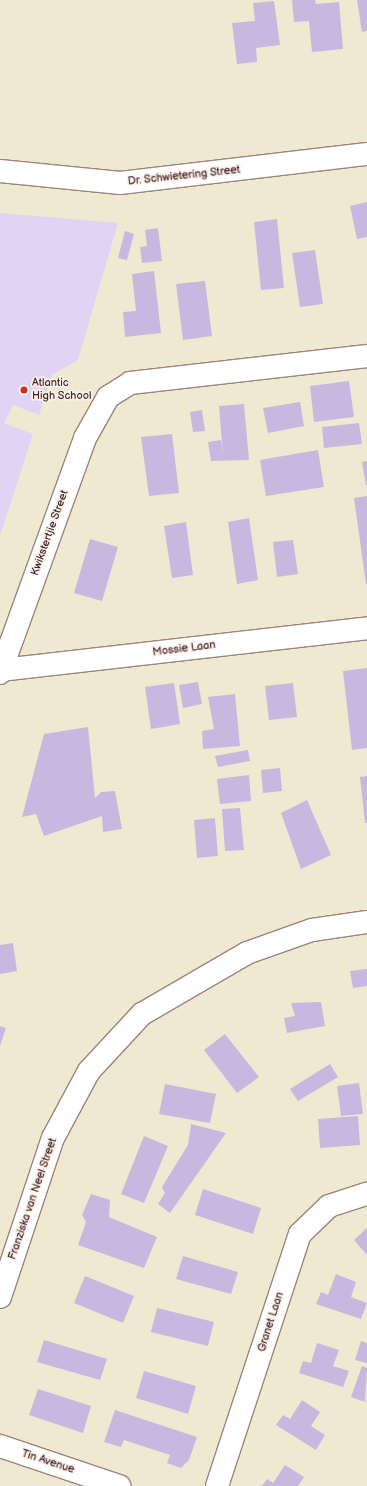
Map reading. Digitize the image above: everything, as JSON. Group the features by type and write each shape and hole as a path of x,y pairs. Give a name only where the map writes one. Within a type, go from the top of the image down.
{"street":[{"name":"Dr. Schwietering Street","path":"0,171 120,183 367,154"},
{"name":"Kwikstertjie Street","path":"0,672 85,438 108,397 130,383 367,356"},
{"name":"Mossie Laan","path":"0,672 367,628"},
{"name":"Franziska van Neel Street","path":"0,1297 53,1138 89,1071 142,1014 247,953 312,930 367,922"},
{"name":"Granet Laan","path":"217,1486 300,1234 329,1206 367,1194"},
{"name":"Tin Avenue","path":"0,1446 119,1486"}],"shaded area":[{"name":"Atlantic High School","path":"0,213 118,223 78,360 52,375 39,415 13,405 4,423 33,434 0,536"}],"building":[{"path":"292,0 315,0 316,4 339,2 343,49 312,52 309,21 294,22"},
{"path":"357,0 367,0 367,31 362,32"},
{"path":"274,1 280,45 256,48 257,62 237,64 232,23 255,21 253,3"},
{"path":"367,202 367,237 357,239 350,206"},
{"path":"277,219 284,288 261,290 254,222"},
{"path":"158,228 162,261 142,263 140,247 147,246 145,230"},
{"path":"125,231 134,234 127,260 118,258"},
{"path":"315,250 323,304 300,307 292,253"},
{"path":"154,271 161,333 125,337 123,312 136,311 132,274"},
{"path":"205,281 212,336 183,340 176,284"},
{"path":"349,381 354,417 314,422 310,386"},
{"path":"300,402 304,426 268,433 263,408"},
{"path":"244,404 249,460 211,461 208,442 221,440 223,455 219,406"},
{"path":"202,410 205,431 193,432 190,412"},
{"path":"359,423 362,444 324,448 322,427"},
{"path":"172,434 179,493 149,496 141,437"},
{"path":"318,450 324,487 266,496 260,460"},
{"path":"367,461 367,485 366,485 362,462"},
{"path":"367,496 367,584 366,584 354,498"},
{"path":"249,518 258,580 237,584 228,522"},
{"path":"186,522 193,575 172,578 164,526"},
{"path":"90,539 118,547 102,601 74,593"},
{"path":"293,540 298,574 277,577 273,542"},
{"path":"367,668 367,748 352,750 343,671"},
{"path":"198,682 202,704 183,708 179,685"},
{"path":"174,683 180,724 151,729 145,687"},
{"path":"293,683 297,717 269,720 265,686"},
{"path":"235,694 240,746 203,749 202,731 214,729 208,697"},
{"path":"88,727 95,798 101,792 115,791 122,829 103,832 102,816 44,836 36,814 22,817 44,734"},
{"path":"248,750 250,761 218,767 215,756"},
{"path":"280,768 282,791 263,793 261,770"},
{"path":"249,775 251,801 220,804 217,779"},
{"path":"367,776 367,823 365,823 360,777"},
{"path":"307,800 331,855 301,869 281,813"},
{"path":"240,808 244,850 225,851 222,809"},
{"path":"215,818 218,856 197,858 194,820"},
{"path":"13,943 17,971 0,974 0,945"},
{"path":"367,969 367,986 353,988 350,971"},
{"path":"321,1002 325,1026 287,1033 284,1018 295,1016 291,1003"},
{"path":"0,1026 6,1028 0,1046"},
{"path":"225,1034 259,1077 237,1093 204,1050"},
{"path":"330,1064 338,1077 298,1101 290,1089"},
{"path":"359,1083 363,1114 341,1116 337,1086"},
{"path":"165,1084 216,1094 210,1123 159,1114"},
{"path":"358,1116 360,1145 320,1148 318,1119"},
{"path":"191,1124 226,1133 170,1213 158,1204 165,1193 162,1187 188,1145"},
{"path":"144,1136 168,1146 144,1203 121,1194"},
{"path":"203,1189 261,1208 253,1234 195,1215"},
{"path":"91,1194 110,1200 109,1217 157,1237 144,1268 78,1245 86,1222 82,1215"},
{"path":"367,1228 367,1255 354,1240"},
{"path":"183,1256 238,1272 231,1294 176,1279"},
{"path":"336,1274 356,1282 351,1297 367,1303 361,1319 316,1304 321,1292 328,1295"},
{"path":"85,1276 134,1296 123,1323 74,1303"},
{"path":"157,1308 214,1322 208,1346 151,1332"},
{"path":"44,1340 107,1359 100,1380 37,1362"},
{"path":"361,1341 367,1343 367,1363 355,1360"},
{"path":"317,1343 339,1350 333,1366 349,1371 343,1387 299,1373 303,1361 311,1363"},
{"path":"362,1366 367,1368 365,1402 351,1397"},
{"path":"144,1371 196,1386 188,1414 136,1398"},
{"path":"38,1389 91,1406 83,1433 29,1415"},
{"path":"302,1400 320,1412 311,1426 325,1435 316,1450 276,1425 283,1415 290,1419"},
{"path":"115,1410 197,1437 189,1460 181,1468 167,1463 170,1455 124,1440 121,1447 104,1442"},
{"path":"285,1465 304,1477 298,1486 262,1486 267,1479 273,1483"}],"place":[{"name":"Atlantic High School","path":"24,390"}]}
